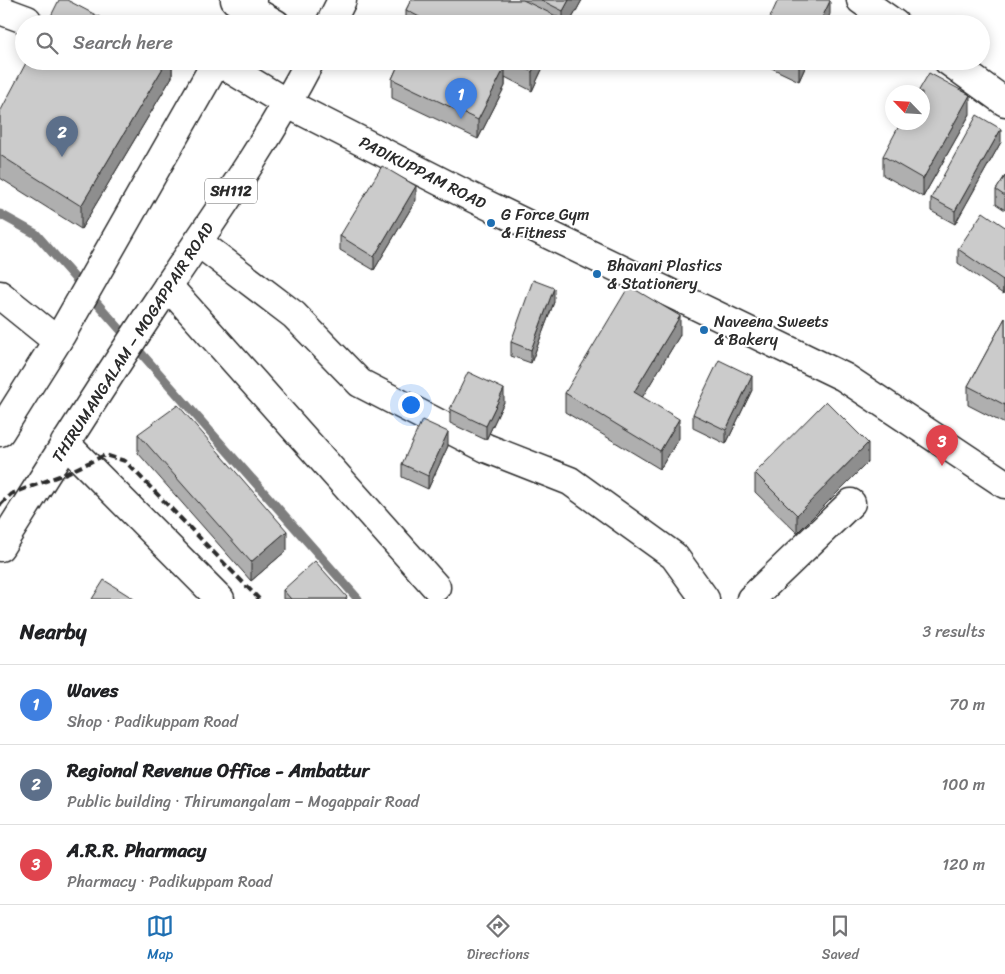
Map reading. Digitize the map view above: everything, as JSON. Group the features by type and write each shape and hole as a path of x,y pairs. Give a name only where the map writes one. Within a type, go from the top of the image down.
{"street":[{"path":"334,15 342,0"},
{"path":"861,0 882,15"},
{"path":"243,8 257,15"},
{"path":"0,10 15,16"},
{"path":"0,432 59,338 100,263 212,70"},
{"name":"PADIKUPPAM ROAD","path":"232,70 288,104 474,199 844,377 1005,484"},
{"name":"THIRUMANGALAM – MOGAPPAIR ROAD","path":"0,546 110,372 288,104 305,70"},
{"path":"962,70 1003,96"},
{"path":"198,242 294,315 360,383 486,448 570,481 674,556 705,599"},
{"path":"168,286 436,587"},
{"path":"0,295 59,338"},
{"path":"65,443 220,599"},
{"path":"751,599 851,503"}],"building":[{"path":"59,0 67,0 96,15 52,15"},
{"path":"411,0 523,0 554,15 416,15 406,10"},
{"path":"541,0 569,0 563,11"},
{"path":"778,0 830,1 823,15 771,15"},
{"path":"22,70 162,70 81,206 0,155 0,112"},
{"path":"396,70 503,70 478,120 392,79"},
{"path":"929,73 970,95 923,179 883,156 897,130 930,130 930,85 922,85"},
{"path":"977,115 1001,129 955,211 931,198"},
{"path":"382,166 416,186 374,257 340,236"},
{"path":"1005,176 1005,196 996,190"},
{"path":"983,212 1005,227 1005,278 1003,280 958,249"},
{"path":"533,280 554,288 531,350 511,342"},
{"path":"629,286 680,316 634,392 679,419 660,451 565,393"},
{"path":"1005,318 1005,405 968,386"},
{"path":"719,360 752,376 726,430 693,414"},
{"path":"468,372 504,389 486,426 450,409"},
{"path":"826,401 868,443 797,515 755,473"},
{"path":"178,405 287,531 251,562 138,434"},
{"path":"422,420 448,432 428,476 402,464"},
{"path":"315,561 347,597 346,599 291,599 283,590"},
{"path":"104,580 134,599 92,599"}],"waterway":[{"path":"0,214 36,234 358,599"}],"railway":[{"path":"0,505 11,494 67,473 105,455 125,461 259,599"}],"place":[{"name":"Waves","path":"461,119"},
{"name":"Regional Revenue Office - Ambattur","path":"62,157"},
{"name":"G Force Gym & Fitness","path":"491,223"},
{"name":"Bhavani Plastics & Stationery","path":"597,274"},
{"name":"Naveena Sweets & Bakery","path":"704,330"},
{"name":"A.R.R. Pharmacy","path":"942,466"}]}
